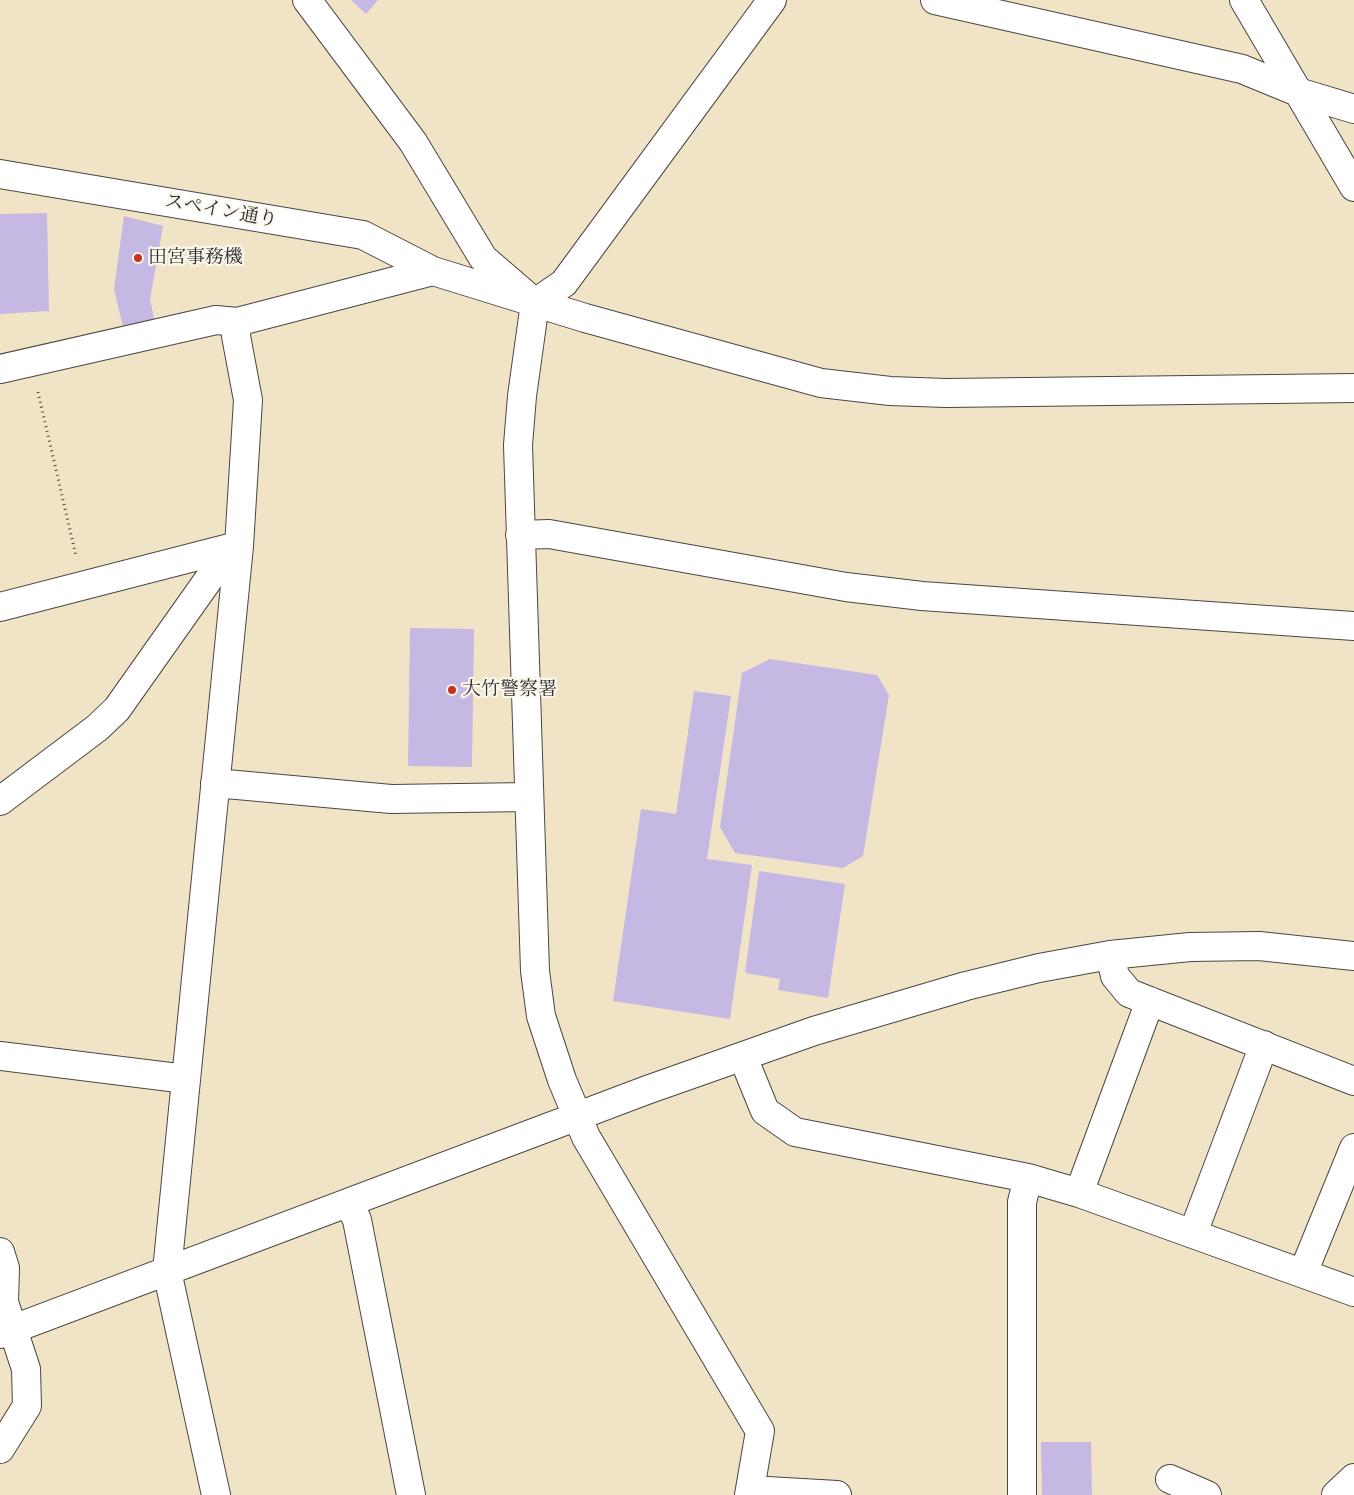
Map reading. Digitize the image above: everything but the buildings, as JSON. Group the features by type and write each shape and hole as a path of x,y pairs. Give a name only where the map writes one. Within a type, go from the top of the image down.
{"street":[{"path":"307,0 413,142 483,258 535,303"},
{"path":"935,0 1242,69 1298,92 1354,109"},
{"path":"1244,0 1354,187"},
{"path":"760,4 564,282 535,303 522,396 518,445 535,971 541,1016 576,1117 760,1431 750,1493 837,1495"},
{"name":"スペイン通り","path":"0,174 363,235 433,271 535,303 821,383 890,392 1354,388"},
{"path":"0,369 216,320 237,322 433,271"},
{"path":"216,1495 166,1271 239,546 248,400 236,336 237,322"},
{"path":"520,535 549,534 846,587 922,596 1354,626"},
{"path":"0,607 239,546"},
{"path":"0,801 97,728 117,709 223,559 239,546"},
{"path":"215,783 391,799 528,797"},
{"path":"6,1331 576,1117 814,1032 966,986 1039,968 1110,955 1190,947 1259,946 1354,956"},
{"path":"1110,955 1115,976 1129,993 1354,1081"},
{"path":"1079,1193 1150,1001"},
{"path":"1193,1233 1264,1045"},
{"path":"0,1056 186,1079"},
{"path":"743,1057 765,1111 794,1132 1028,1178 1079,1193 1354,1292"},
{"path":"1303,1273 1354,1148"},
{"path":"1022,1495 1022,1202 1028,1178"},
{"path":"350,1202 356,1220 411,1495"},
{"path":"0,1252 5,1268 4,1302 6,1331 26,1369 27,1406 0,1449"},
{"path":"1336,1495 1354,1478"},
{"path":"1170,1479 1207,1495"}],"path":[{"path":"31,362 83,586"}],"place":[{"name":"田宮事務機","path":"138,258"},
{"name":"大竹警察署","path":"452,690"}]}
